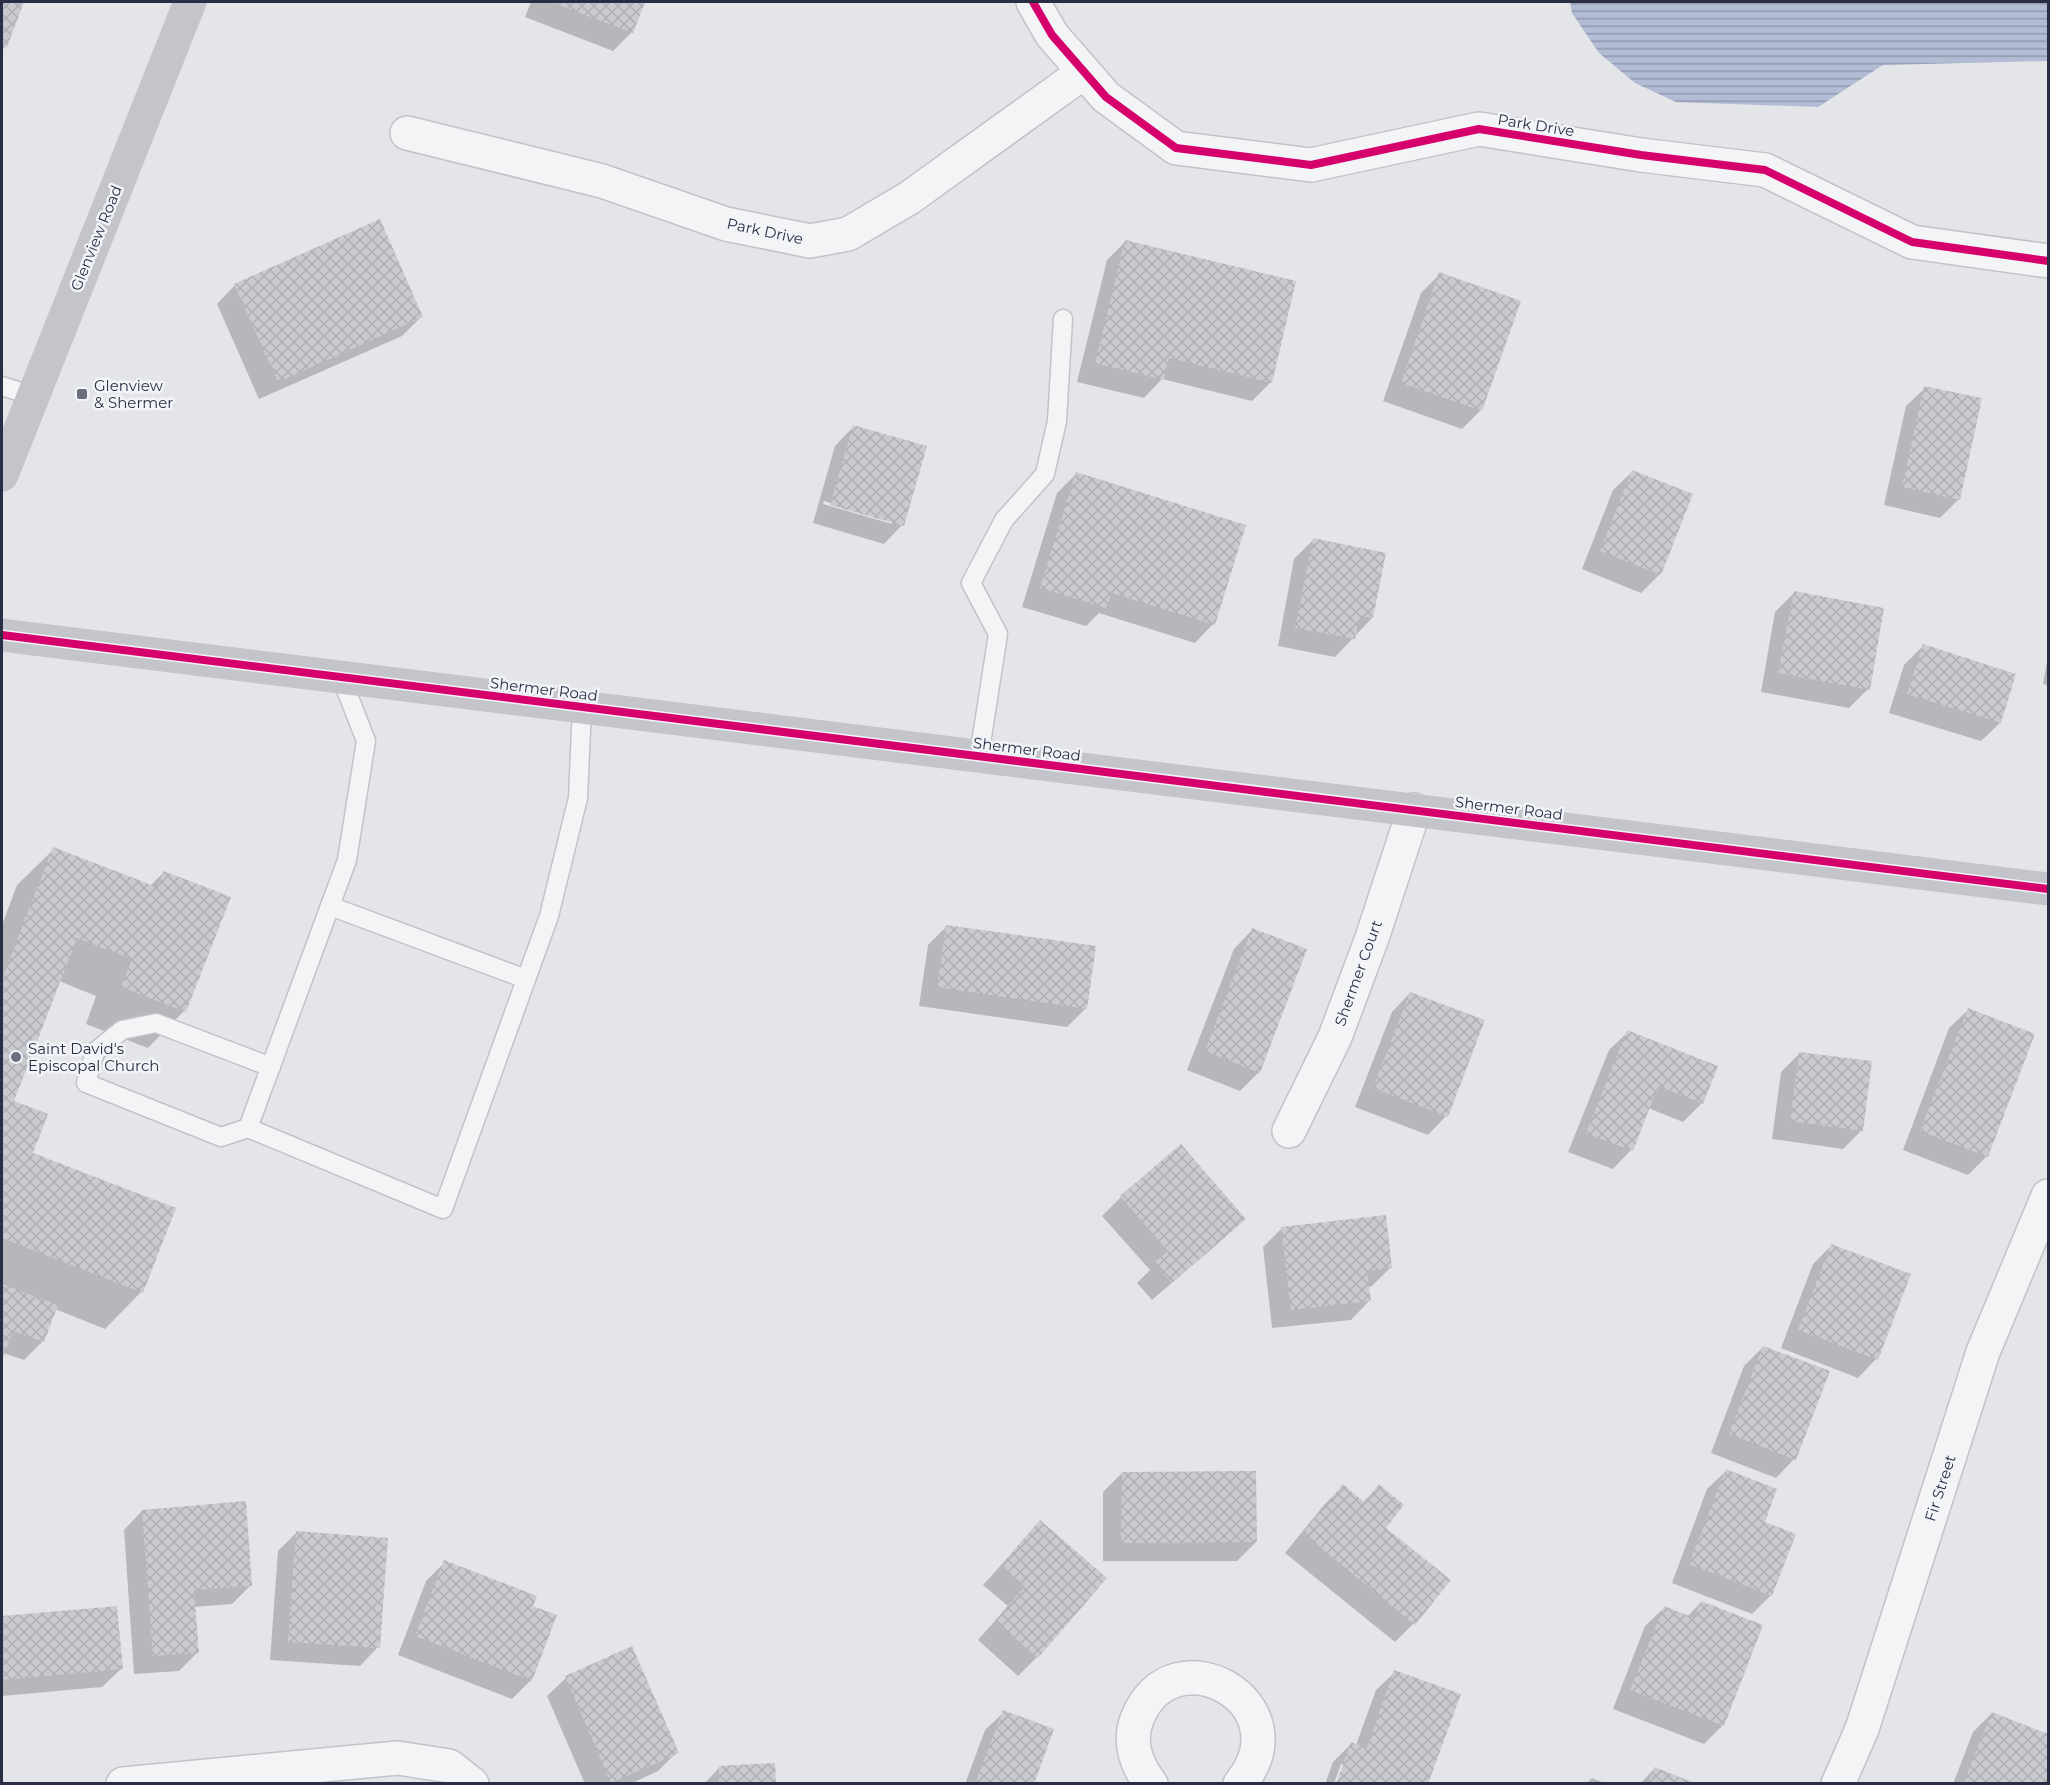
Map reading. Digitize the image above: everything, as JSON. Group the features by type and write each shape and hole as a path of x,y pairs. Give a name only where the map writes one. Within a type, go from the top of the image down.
{"main road":[{"name":"Glenview Road","path":"2,476 190,2"},
{"name":"Shermer Road","path":"2,635 2049,889"}],"street":[{"name":"Park Drive","path":"1033,2 1052,34 1106,97 1176,148 1311,165 1479,129 1641,155 1765,170 1912,242 2049,261"},
{"name":"Park Drive","path":"407,133 602,181 726,224 810,241 848,234 909,198 1084,72"},
{"name":"Shermer Court","path":"1289,1131 1335,1037 1372,938 1414,810"},
{"name":"Fir Street","path":"1838,1784 1862,1729 1983,1352 2049,1196"},
{"path":"1151,1784 1136,1758 1133,1742 1135,1725 1141,1710 1150,1696 1164,1686 1196,1677 1227,1686 1245,1702 1256,1723 1258,1739 1256,1755 1250,1770 1240,1784"},
{"path":"123,1784 398,1758 449,1766 472,1784"}],"lane":[{"path":"979,756 998,634 970,583 1004,520 1045,474 1057,422 1063,319"},
{"path":"2,386 33,396"},
{"path":"248,1128 347,860 366,741 342,677"},
{"path":"271,1067 156,1023 122,1030 95,1052 86,1083 221,1137 248,1128 443,1209 549,916 578,798 582,707"},
{"path":"330,906 526,979"}],"water":[{"path":"1570,2 2048,2 2048,61 1883,65 1818,107 1676,102 1635,83 1599,53 1572,13"}],"building":[{"path":"2,2 24,2 7,47 2,45"},
{"path":"551,2 645,2 633,33"},
{"path":"380,219 423,317 278,382 234,284"},
{"path":"1125,240 1296,281 1272,383 1169,358 1164,380 1095,363"},
{"path":"1439,272 1521,301 1482,411 1401,383"},
{"path":"1924,386 1982,398 1960,500 1902,487"},
{"path":"853,425 927,446 904,526 830,505"},
{"path":"1632,470 1693,494 1661,575 1600,551"},
{"path":"1076,472 1246,525 1215,625 1112,593 1106,608 1040,588"},
{"path":"1313,538 1386,553 1373,618 1360,616 1355,639 1295,628"},
{"path":"1794,591 1884,608 1870,690 1778,673"},
{"path":"1923,644 2016,674 2001,723 1907,694"},
{"name":"Saint David's Episcopal Church","path":"53,847 157,887 164,871 231,897 186,1012 121,987 132,959 77,938 14,1101 48,1114 33,1153 176,1208 143,1293 2,1238 2,979"},
{"path":"946,925 1096,946 1087,1009 937,987"},
{"path":"1252,928 1307,949 1260,1073 1205,1051"},
{"path":"1410,992 1485,1020 1448,1117 1373,1088"},
{"path":"1968,1008 2035,1034 1988,1157 1920,1131"},
{"path":"1627,1030 1718,1066 1703,1104 1658,1086 1633,1151 1586,1133"},
{"path":"1799,1052 1872,1061 1863,1131 1790,1121"},
{"path":"1181,1144 1246,1219 1172,1283 1154,1263 1168,1251 1120,1196"},
{"path":"1386,1215 1392,1268 1367,1271 1371,1301 1291,1310 1281,1227"},
{"path":"1831,1244 1911,1274 1878,1360 1798,1330"},
{"path":"2,1284 58,1305 44,1342 13,1331 2,1361"},
{"path":"1763,1346 1830,1371 1796,1460 1729,1434"},
{"path":"1726,1469 1777,1489 1765,1522 1796,1534 1772,1596 1689,1564"},
{"path":"1256,1471 1257,1542 1121,1543 1122,1472"},
{"path":"1343,1484 1364,1502 1379,1484 1404,1505 1386,1528 1451,1580 1415,1625 1303,1533"},
{"path":"246,1501 252,1586 194,1590 199,1653 153,1656 142,1510"},
{"path":"1040,1520 1107,1578 1038,1658 995,1621 1025,1586 1001,1565"},
{"path":"296,1531 388,1538 380,1648 288,1642"},
{"path":"444,1560 537,1596 533,1606 557,1615 532,1681 415,1636"},
{"path":"1701,1601 1763,1625 1724,1726 1630,1690 1664,1606 1694,1618"},
{"path":"117,1606 123,1669 2,1680 2,1616"},
{"path":"632,1646 679,1753 611,1783 565,1676"},
{"path":"1394,1670 1461,1694 1428,1784 1336,1784 1351,1742 1367,1748"},
{"path":"1003,1710 1054,1729 1034,1784 975,1784"},
{"path":"1992,1712 2048,1734 2048,1780 2044,1778 2042,1784 1963,1784"},
{"path":"775,1763 776,1784 719,1784 719,1766"},
{"path":"1654,1767 1695,1783 1695,1784 1648,1784"}],"cycle path":[{"path":"1033,2 1052,35 1106,97 1176,148 1311,165 1479,129 1641,155 1765,170 1912,242 2048,261"},
{"path":"2,635 2048,889"}],"place":[{"name":"Glenview & Shermer","path":"82,394"},
{"name":"Saint David's Episcopal Church","path":"16,1057"}]}
